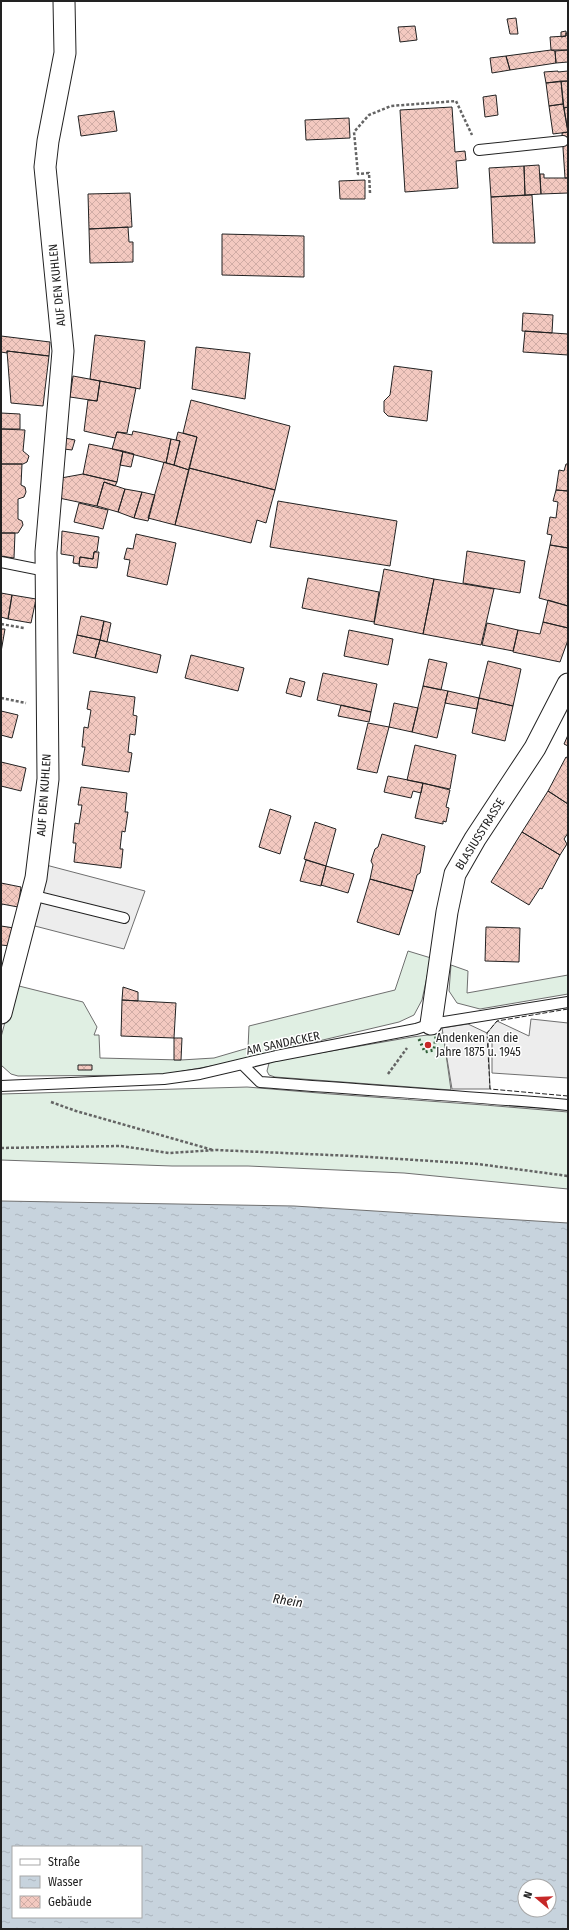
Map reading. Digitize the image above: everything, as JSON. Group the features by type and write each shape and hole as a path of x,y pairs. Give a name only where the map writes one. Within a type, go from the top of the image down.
{"street":[{"name":"AUF DEN KUHLEN","path":"1,1013 31,895 42,836 48,779 46,572 63,351 45,167 48,141 65,54 64,1"},
{"name":"BLASIUSSTRASSE","path":"423,1027 455,874 475,839 535,748 568,684"}],"lane":[{"path":"479,150 563,141"},
{"path":"1,562 46,572"},
{"path":"31,895 124,918"},
{"name":"AM SANDACKER","path":"1,1086 164,1079 200,1074 276,1056 423,1027 568,1002"},
{"path":"243,1065 260,1082 376,1091 473,1096 568,1105"}],"path":[{"path":"370,193 369,174 358,174 354,132 369,115 391,106 456,101 479,150"},
{"path":"376,1091 423,1027"},
{"path":"25,1086 32,1095 76,1111 216,1150"},
{"path":"1,1148 121,1146 169,1153 216,1150 353,1156 470,1164 568,1176"}],"green space":[{"path":"408,951 431,958 422,1000 414,1015 399,1022 217,1065 161,1075 18,1076 11,1074 1,1065 1,1037 15,985 83,1002 97,1027 94,1035 99,1035 100,1058 181,1060 214,1058 248,1048 249,1026 395,990"},
{"path":"451,965 468,971 467,993 568,975 568,994 480,1009 457,1003 449,991"},
{"path":"443,1033 451,1090 275,1077 269,1075 267,1071 269,1063 273,1061"},
{"path":"247,1087 568,1112 568,1189 404,1173 248,1166 172,1166 1,1160 1,1094"}],"shaded area":[{"path":"46,865 145,891 124,949 31,925"},
{"path":"531,1019 568,1023 568,1078 492,1073 492,1039 488,1034 490,1089 452,1089 442,1028 468,1024 487,1033 497,1021 529,1036"}],"water":[{"name":"Rhein","path":"1,1201 294,1206 568,1223 568,1929 1,1929"}],"building":[{"path":"516,18 518,34 510,34 507,19"},
{"path":"415,26 417,40 400,42 398,27"},
{"path":"566,31 566,36 561,37 561,32"},
{"path":"566,33 568,33 568,50 551,50 550,37 566,36"},
{"path":"551,50 555,51 556,63 510,70 506,56"},
{"path":"568,50 568,62 556,63 555,51"},
{"path":"506,56 510,70 492,73 490,58"},
{"path":"568,71 568,81 546,83 544,72"},
{"path":"561,81 568,81 568,107 564,108"},
{"path":"561,81 563,104 549,106 546,83"},
{"path":"496,95 498,115 485,117 483,97"},
{"path":"563,104 568,132 553,134 549,106"},
{"path":"452,107 455,152 465,151 466,160 456,161 458,188 405,192 400,110"},
{"path":"568,107 568,132 564,108"},
{"path":"114,111 117,131 81,136 78,116"},
{"path":"349,118 350,138 306,140 305,120"},
{"path":"568,132 568,178 565,178 562,133"},
{"path":"539,165 541,194 525,195 524,166"},
{"path":"524,166 525,195 491,197 489,168"},
{"path":"540,174 544,174 544,178 568,178 568,193 541,194"},
{"path":"365,180 365,199 340,199 339,181"},
{"path":"130,193 132,227 89,229 88,194"},
{"path":"532,195 535,243 493,243 491,197"},
{"path":"128,227 129,242 133,242 133,262 90,263 89,229"},
{"path":"222,234 304,236 304,277 222,275"},
{"path":"523,313 553,315 552,333 522,331"},
{"path":"525,331 568,334 568,355 523,352"},
{"path":"95,335 145,341 140,389 90,379"},
{"path":"1,336 50,342 49,356 7,351 7,353 1,352"},
{"path":"196,347 250,353 245,399 192,389"},
{"path":"7,351 49,356 43,406 11,403"},
{"path":"394,366 432,371 427,421 388,416 384,412 384,401 390,395"},
{"path":"73,376 100,381 97,401 70,397"},
{"path":"100,381 136,388 127,433 117,432 115,438 84,431 88,400 97,401"},
{"path":"191,400 290,426 275,490 189,468 197,437 183,433"},
{"path":"1,413 20,414 20,429 1,429"},
{"path":"1,429 25,430 23,451 29,456 27,462 23,464 1,464"},
{"path":"133,431 171,439 166,463 112,449 117,432 132,435"},
{"path":"178,432 197,437 189,470 174,465 180,441 176,440"},
{"path":"65,438 75,440 72,450 64,449"},
{"path":"171,439 180,441 174,465 166,463"},
{"path":"89,444 123,451 117,482 83,474"},
{"path":"123,451 134,454 131,467 120,465"},
{"path":"164,462 189,470 175,525 148,518"},
{"path":"1,464 22,464 21,485 25,487 26,492 24,497 18,499 18,519 22,521 23,525 18,533 1,533"},
{"path":"566,464 568,464 568,491 556,490 559,470 564,471"},
{"path":"189,468 275,490 266,523 257,520 251,543 175,525"},
{"path":"83,474 117,482 115,486 104,482 97,506 59,498 61,478"},
{"path":"104,482 125,489 118,512 97,506"},
{"path":"125,489 142,492 134,518 118,512"},
{"path":"556,490 568,491 568,548 550,545 552,535 547,534 550,517 556,518 558,502 553,501"},
{"path":"142,492 155,495 148,521 134,518"},
{"path":"278,501 397,521 390,566 270,547"},
{"path":"79,503 108,510 103,529 74,522"},
{"path":"62,531 99,537 97,551 94,552 93,559 80,557 79,564 73,563 74,556 61,554"},
{"path":"1,533 15,533 14,558 1,556"},
{"path":"136,534 176,543 167,585 127,576 130,560 124,559 127,548 133,549"},
{"path":"550,545 568,548 568,606 539,598"},
{"path":"467,551 525,561 520,593 463,583"},
{"path":"94,552 99,552 97,568 79,566 80,557 93,559"},
{"path":"384,569 434,579 423,634 374,624"},
{"path":"308,578 379,592 374,622 302,608"},
{"path":"434,579 494,589 481,645 423,634"},
{"path":"1,593 12,595 8,619 1,617"},
{"path":"12,595 36,599 31,623 8,619"},
{"path":"548,600 568,606 568,628 543,622"},
{"path":"81,616 104,621 100,640 77,635"},
{"path":"104,621 111,623 107,642 100,640"},
{"path":"543,622 568,628 568,640 560,662 513,652 518,630 540,634"},
{"path":"487,623 518,630 513,651 482,645"},
{"path":"1,629 5,629 1,652"},
{"path":"349,630 393,639 388,665 344,656"},
{"path":"77,635 100,640 95,658 73,653"},
{"path":"100,640 161,655 157,673 95,658"},
{"path":"191,655 244,668 238,691 185,678"},
{"path":"429,659 447,663 441,690 423,686"},
{"path":"488,661 521,669 513,706 479,698"},
{"path":"323,673 377,684 371,712 317,700"},
{"path":"290,678 305,682 301,697 286,693"},
{"path":"423,686 448,691 437,738 412,732"},
{"path":"90,691 135,697 133,715 137,716 135,735 130,734 128,752 132,753 129,772 82,765 85,747 82,747 84,727 88,728 91,710 87,709"},
{"path":"448,691 479,698 477,709 445,703"},
{"path":"479,698 513,706 505,741 472,733"},
{"path":"394,703 418,708 412,732 389,727"},
{"path":"341,705 371,712 369,722 338,716"},
{"path":"1,711 18,715 12,738 1,735"},
{"path":"368,723 389,727 377,773 357,769"},
{"path":"568,735 568,746 564,744"},
{"path":"415,745 456,755 450,789 407,780"},
{"path":"566,757 568,758 568,804 548,791"},
{"path":"1,762 26,768 21,791 1,786"},
{"path":"388,776 423,783 421,793 413,791 411,798 384,792"},
{"path":"423,783 450,790 446,807 449,808 446,822 443,821 443,824 415,818"},
{"path":"81,787 127,793 125,812 128,812 125,832 122,831 120,849 123,849 121,868 74,862 76,843 73,843 75,823 79,824 82,805 78,805"},
{"path":"548,791 568,804 568,833 564,839 567,844 560,855 522,832"},
{"path":"270,809 291,816 280,854 259,847"},
{"path":"315,822 336,829 326,866 304,859"},
{"path":"522,832 560,855 542,889 540,888 529,905 491,882"},
{"path":"382,834 425,846 420,873 417,875 413,891 370,879 373,865 371,861 375,849 378,847"},
{"path":"306,860 326,866 321,886 300,881"},
{"path":"326,866 354,874 348,893 321,885"},
{"path":"370,879 413,891 399,935 357,922"},
{"path":"1,883 21,887 18,907 2,904 1,908"},
{"path":"1,926 14,928 11,946 1,945"},
{"path":"486,927 520,928 519,962 485,961"},
{"path":"123,987 138,992 138,1001 122,1000"},
{"path":"122,1000 176,1003 174,1038 121,1036"},
{"path":"174,1038 182,1038 181,1060 174,1060"},
{"path":"78,1065 92,1065 92,1070 78,1070"}],"hedge":[{"path":"419,1039 425,1052 434,1050 436,1036"}],"fence":[{"path":"568,1009 497,1021 487,1033 490,1089 568,1096"}],"place":[{"name":"Andenken an die Jahre 1875 u. 1945","path":"428,1045"}]}
